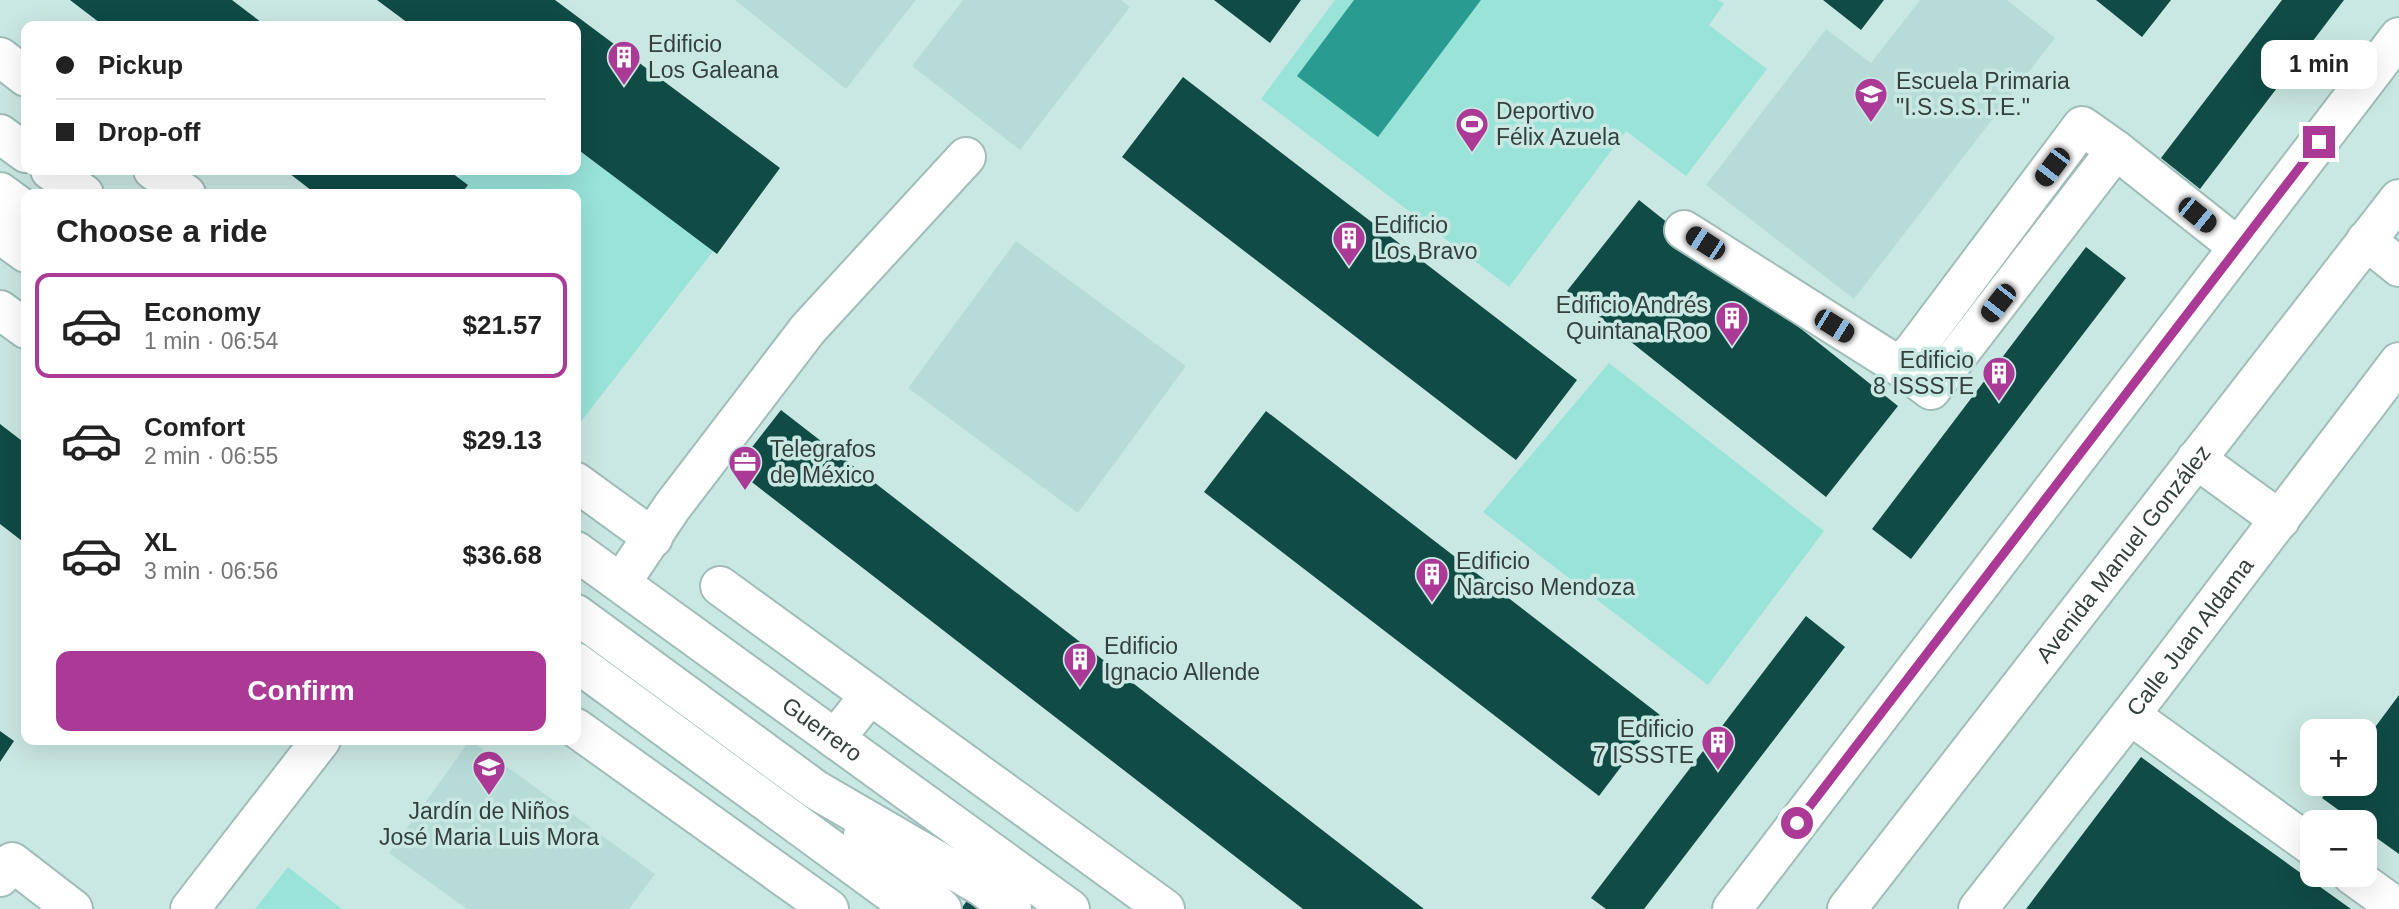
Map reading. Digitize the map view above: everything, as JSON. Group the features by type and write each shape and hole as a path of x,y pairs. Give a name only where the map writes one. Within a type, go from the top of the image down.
{"main road":[{"path":"1732,909 2399,37"},
{"path":"0,57 21,72"},
{"path":"0,134 21,149"},
{"path":"1684,230 1899,366 1931,390 2116,150 2238,247"},
{"path":"621,583 672,507 808,329 966,157"},
{"path":"57,175 77,189"},
{"path":"160,175 179,189"},
{"path":"0,191 21,207"},
{"name":"Avenida Manuel González","path":"1847,909 2399,199"},
{"path":"0,234 21,249"},
{"path":"2366,240 2399,267"},
{"path":"0,310 21,325"},
{"name":"Calle Juan Aldama","path":"1978,909 2130,715 2399,362"},
{"path":"2196,459 2280,520"},
{"path":"581,486 653,538"},
{"name":"Guerrero","path":"581,555 1070,909"},
{"path":"720,586 1165,909"},
{"path":"581,618 816,790 981,886 1012,909"},
{"path":"581,666 913,909"},
{"path":"835,739 870,695"},
{"path":"2130,715 2300,837"},
{"path":"581,732 829,909"},
{"path":"190,909 317,745"},
{"path":"693,813 723,772"},
{"path":"816,790 942,909"},
{"path":"766,864 796,825"},
{"path":"0,877 12,862 73,909"},
{"path":"2369,887 2399,909"}],"shaded area":[{"path":"735,0 916,0 846,89"},
{"path":"963,0 1121,0 1130,7 1020,150 912,66"},
{"name":"Deportivo Félix Azuela","path":"1335,0 1718,0 1724,4 1709,25 1767,69 1686,176 1626,131 1509,287 1261,99"},
{"path":"1354,0 1481,0 1378,137 1297,76"},
{"name":"Escuela Primaria \"I.S.S.S.T.E.\"","path":"1920,0 2007,0 2055,38 1854,299 1706,185 1826,29 1871,63"},
{"path":"581,152 714,250 581,422 581,189 451,189 461,175 581,175"},
{"path":"1016,241 1186,366 1078,513 908,388"},
{"path":"1609,363 1824,531 1708,685 1483,512"},
{"name":"Jardín de Niños José Maria Luis Mora","path":"466,745 477,745 655,874 629,909 467,909 389,853"},
{"path":"288,867 342,909 255,909"}],"building":[{"path":"70,0 232,0 259,21 97,21"},
{"name":"Edificio Los Galeana","path":"377,0 555,0 780,168 717,254 581,152 581,21 405,21"},
{"path":"1214,0 1301,0 1270,43"},
{"path":"1823,0 1884,0 1861,30"},
{"path":"2096,0 2171,0 2142,37"},
{"path":"2282,0 2344,0 2200,189 2161,158"},
{"name":"Edificio Los Bravo","path":"1183,77 1577,380 1516,460 1122,157"},
{"path":"291,175 455,175 468,185 465,189 310,189"},
{"name":"Edificio Andrés Quintana Roo","path":"1639,200 1898,406 1826,497 1567,291"},
{"name":"Edificio 8 ISSSTE","path":"2086,247 2126,278 1911,559 1872,529"},
{"name":"Edificio Ignacio Allende","path":"781,410 1424,909 1303,909 735,469"},
{"name":"Edificio Narciso Mendoza","path":"1266,411 1660,715 1599,796 1204,492"},
{"path":"0,424 21,440 21,540 0,524"},
{"name":"Edificio 7 ISSSTE","path":"1806,616 1845,647 1644,909 1606,909 1591,898"},
{"path":"2399,695 2399,854 2377,838 2377,810 2338,810 2322,798 2377,796 2377,725"},
{"path":"0,731 14,741 0,762"},
{"path":"2141,757 2300,872 2300,887 2320,887 2351,909 2026,909"},
{"path":"971,895 990,909 961,909"}],"place":[{"name":"Edificio Los Galeana","path":"624,87"},
{"name":"Escuela Primaria \"I.S.S.S.T.E.\"","path":"1871,124"},
{"name":"Deportivo Félix Azuela","path":"1472,154"},
{"name":"Edificio Los Bravo","path":"1349,268"},
{"name":"Edificio Andrés Quintana Roo","path":"1732,348"},
{"name":"Edificio 8 ISSSTE","path":"1999,403"},
{"name":"Telegrafos de México","path":"745,492"},
{"name":"Edificio Narciso Mendoza","path":"1432,604"},
{"name":"Edificio Ignacio Allende","path":"1080,689"},
{"name":"Edificio 7 ISSSTE","path":"1718,772"},
{"name":"Jardín de Niños José Maria Luis Mora","path":"489,797"}],"route":[{"path":"1797,823 2319,142"}]}
